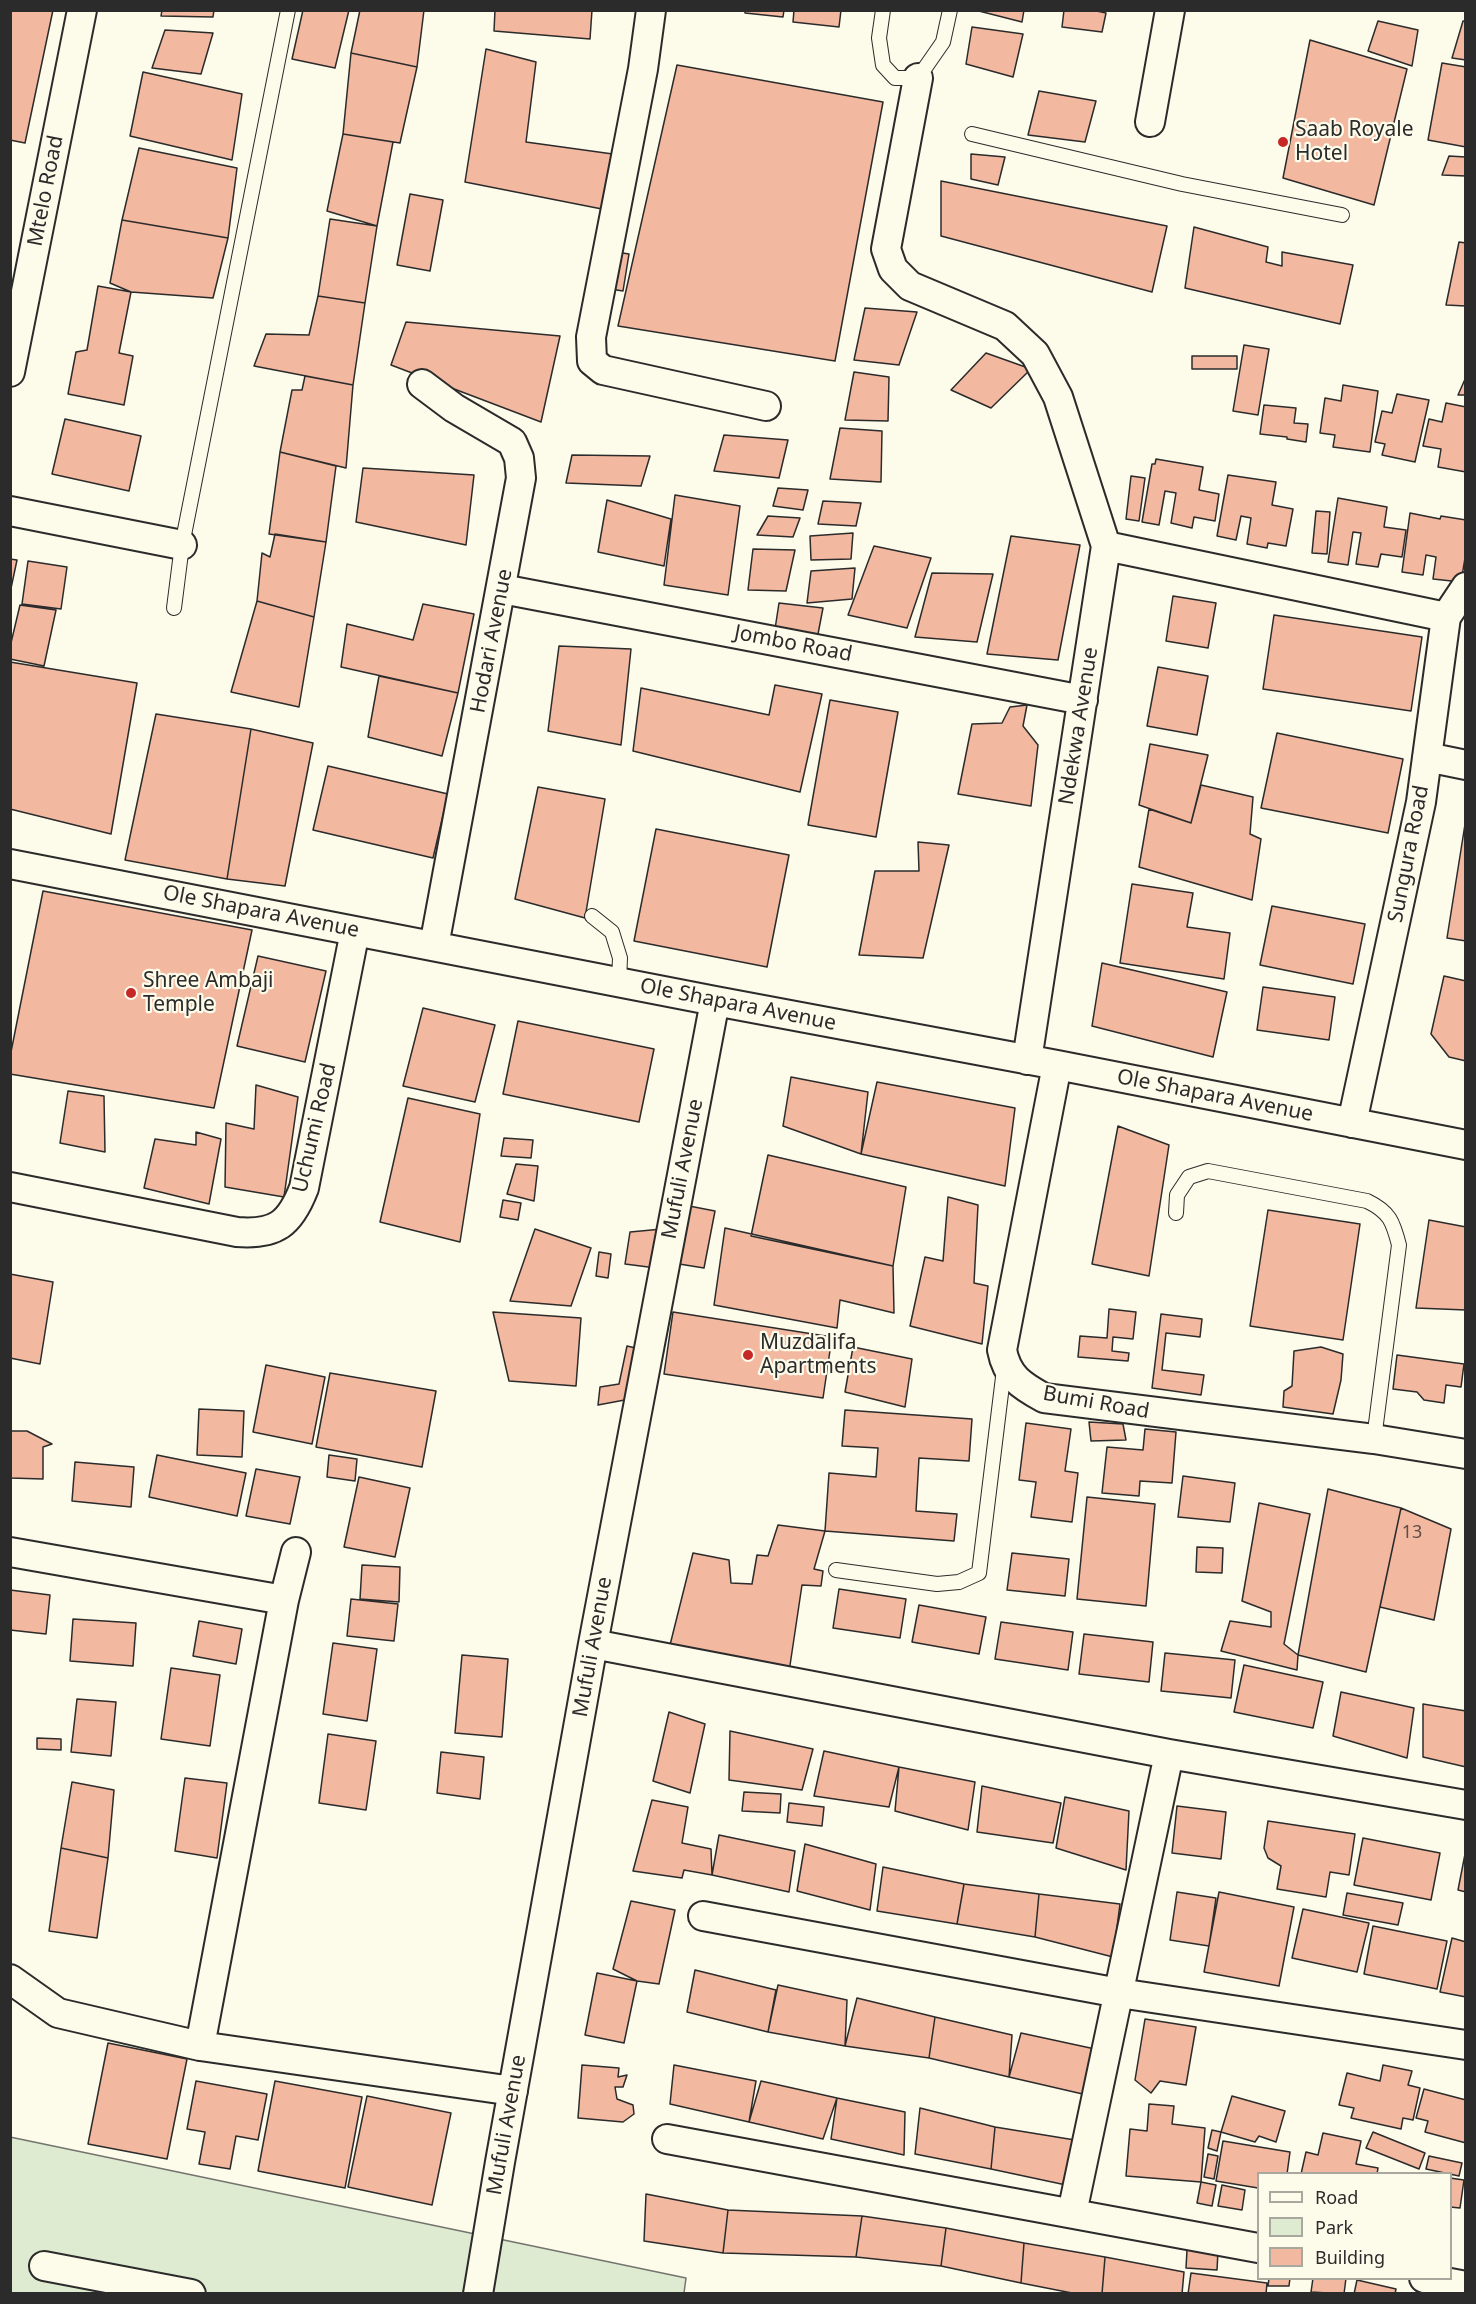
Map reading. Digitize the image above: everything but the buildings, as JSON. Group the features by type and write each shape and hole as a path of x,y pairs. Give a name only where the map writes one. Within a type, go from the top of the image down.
{"street":[{"name":"Mtelo Road","path":"10,372 82,10"},
{"path":"651,10 643,69 591,337 592,361 603,370 766,406"},
{"path":"1150,122 1170,10"},
{"name":"Ndekwa Avenue","path":"918,78 886,249 893,270 910,286 1005,326 1035,354 1058,397 1106,546 1027,1060"},
{"name":"Hodari Avenue","path":"422,384 454,408 512,442 519,458 521,477 435,946"},
{"path":"10,511 182,545"},
{"path":"1106,546 1446,617"},
{"name":"Sungura Road","path":"1352,1124 1422,802 1446,617 1466,586"},
{"name":"Jombo Road","path":"502,589 1083,700"},
{"path":"1427,757 1466,765"},
{"name":"Ole Shapara Avenue","path":"10,864 1466,1145"},
{"name":"Uchumi Road","path":"10,1187 237,1232 259,1233 280,1225 296,1209 304,1188 355,931"},
{"name":"Mufuli Avenue","path":"478,2294 593,1644 715,1001"},
{"path":"1005,1365 1002,1350 1057,1065"},
{"name":"Bumi Road","path":"1005,1365 1021,1385 1044,1398 1374,1439 1466,1454"},
{"path":"10,1552 284,1600"},
{"path":"200,2046 284,1600 297,1552"},
{"path":"593,1644 1169,1754 1466,1805"},
{"path":"1071,2213 1169,1754"},
{"path":"703,1916 1119,1993 1466,2045"},
{"path":"10,1978 58,2013 200,2046 513,2091"},
{"path":"668,2139 1257,2247"},
{"path":"44,2266 191,2294"},
{"path":"1435,2280 1466,2286"}],"lane":[{"path":"174,608 182,545 288,10"},
{"path":"883,10 879,38 883,65 895,78 918,78 943,42 950,10"},
{"path":"972,134 1182,184 1342,215"},
{"path":"592,916 612,932 620,958 619,982"},
{"path":"1176,1213 1177,1195 1188,1177 1208,1172 1367,1201 1380,1207 1392,1220 1399,1245 1374,1439"},
{"path":"836,1570 937,1584 959,1582 979,1573 1005,1365"}],"green space":[{"path":"10,2137 686,2278 684,2293 11,2293"}],"place":[{"name":"Saab Royale Hotel","path":"1283,142"},
{"name":"Shree Ambaji Temple","path":"131,993"},
{"name":"Muzdalifa Apartments","path":"748,1355"}]}
